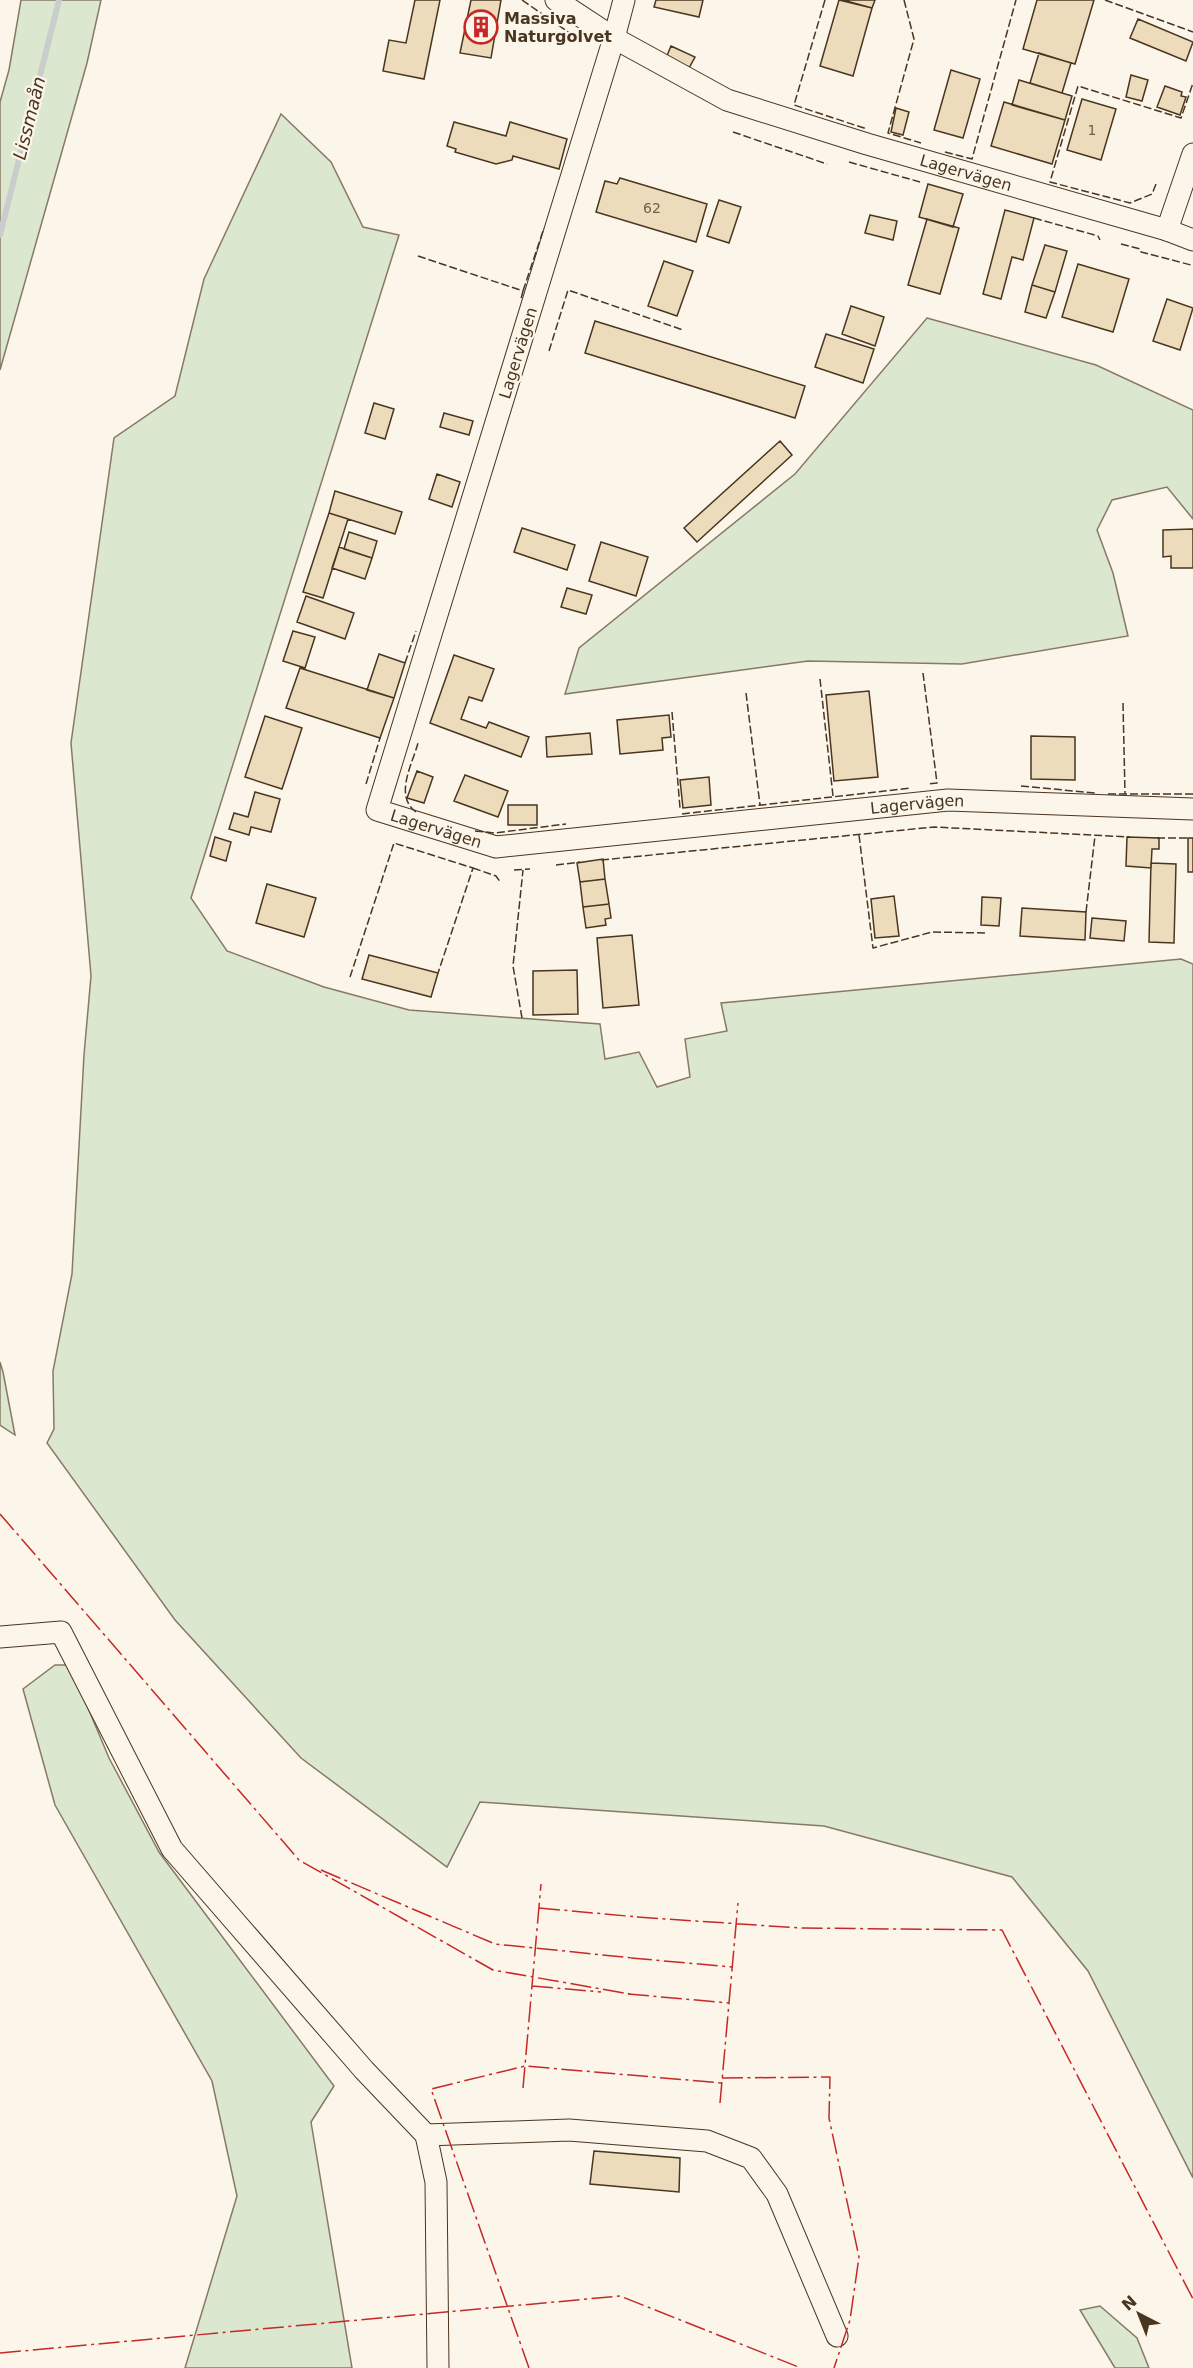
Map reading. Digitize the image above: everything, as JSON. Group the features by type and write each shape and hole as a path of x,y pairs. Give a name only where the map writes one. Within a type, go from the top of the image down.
{"street":[{"name":"Lagervägen","path":"556,0 614,38 727,100 867,144 1167,230 1193,240"},
{"path":"614,38 624,0"},
{"name":"Lagervägen","path":"614,38 377,810 496,847 948,800 1193,809"},
{"path":"1167,230 1193,154"},
{"path":"0,1637 61,1632 172,1849 364,2070 426,2135 436,2182 438,2368"},
{"path":"426,2135 568,2130 707,2141 751,2158 777,2194 837,2336"}],"green space":[{"path":"21,0 101,0 87,63 0,370 0,102 9,70"},
{"path":"281,114 331,162 363,227 399,235 191,898 227,951 324,987 409,1010 600,1024 605,1059 639,1052 657,1087 690,1077 685,1039 727,1031 721,1003 1181,959 1193,964 1193,2178 1088,1971 1012,1877 824,1826 480,1802 447,1867 301,1758 175,1620 47,1443 54,1429 53,1371 72,1274 84,1055 91,976 71,743 114,438 175,396 204,279"},
{"path":"927,318 1096,365 1193,410 1193,519 1167,487 1112,500 1097,530 1113,573 1128,636 962,664 808,661 565,694 579,648 795,474"},
{"path":"0,1362 3,1372 15,1435 0,1425"},
{"path":"55,1665 70,1665 109,1758 159,1852 334,2086 311,2122 352,2368 185,2368 237,2196 212,2081 55,1805 23,1689"},
{"path":"1100,2306 1137,2338 1149,2368 1115,2368 1080,2310"}],"building":[{"path":"415,0 440,0 424,79 383,71 389,40 406,43"},
{"name":"Massiva Naturgolvet","path":"471,0 501,0 491,58 460,53"},
{"path":"656,0 703,0 699,17 654,7"},
{"path":"839,0 872,8 853,76 820,66"},
{"path":"843,0 875,0 872,8"},
{"path":"1037,0 1094,0 1075,64 1023,49"},
{"path":"1138,19 1193,42 1186,61 1130,38"},
{"path":"671,46 695,57 689,68 666,58"},
{"path":"1039,53 1071,63 1062,93 1030,83"},
{"path":"951,70 980,79 963,138 934,130"},
{"path":"1131,75 1148,80 1142,101 1126,97"},
{"path":"1019,80 1072,96 1065,120 1012,105"},
{"path":"1165,86 1182,92 1181,96 1186,97 1180,115 1157,107"},
{"path":"1082,99 1116,109 1101,160 1067,150"},
{"path":"1004,102 1065,120 1052,164 991,146"},
{"path":"896,108 909,112 903,135 891,132"},
{"path":"454,122 506,136 510,122 567,139 559,169 513,156 512,160 496,164 455,152 456,149 447,146"},
{"path":"620,178 707,204 696,242 596,212 605,181 617,184"},
{"path":"928,184 963,194 953,227 919,217"},
{"path":"719,200 741,207 729,243 707,236"},
{"path":"1005,210 1034,218 1023,260 1012,257 1001,299 983,294"},
{"path":"870,215 897,221 893,240 865,233"},
{"path":"927,219 959,228 940,294 908,285"},
{"path":"1045,245 1067,251 1055,292 1032,285"},
{"path":"664,261 693,271 677,316 648,306"},
{"path":"1078,264 1129,279 1113,332 1062,317"},
{"path":"1032,285 1055,292 1046,318 1025,312"},
{"path":"1167,299 1193,308 1180,350 1153,341"},
{"path":"851,306 884,317 875,346 842,334"},
{"path":"595,321 805,386 795,418 585,353"},
{"path":"826,334 874,349 863,383 815,367"},
{"path":"374,403 394,409 385,439 365,433"},
{"path":"444,413 473,421 469,435 440,427"},
{"path":"780,441 792,455 697,542 684,528"},
{"path":"437,474 460,482 452,507 429,499"},
{"path":"335,491 402,512 395,534 329,513"},
{"path":"329,513 348,519 323,598 303,592"},
{"path":"522,528 575,545 567,570 514,552"},
{"path":"1193,529 1193,568 1171,568 1171,556 1163,557 1163,530"},
{"path":"349,532 377,541 372,558 344,549"},
{"path":"601,542 648,557 636,596 589,581"},
{"path":"339,547 372,558 365,579 332,568"},
{"path":"567,588 592,595 586,614 561,607"},
{"path":"306,596 354,613 345,639 297,622"},
{"path":"293,631 315,637 305,668 283,661"},
{"path":"379,654 405,663 394,698 367,690"},
{"path":"454,655 494,669 482,701 469,697 461,719 486,728 489,722 529,737 521,757 430,723"},
{"path":"300,668 394,698 380,738 286,708"},
{"path":"869,691 878,777 834,781 826,695"},
{"path":"669,715 671,737 662,738 663,750 620,754 617,720"},
{"path":"265,716 302,728 282,789 245,777"},
{"path":"590,733 592,754 547,757 546,737"},
{"path":"1031,736 1075,737 1075,780 1031,779"},
{"path":"417,771 433,777 424,803 407,798"},
{"path":"465,775 508,791 498,817 454,801"},
{"path":"709,777 711,805 683,808 680,780"},
{"path":"255,792 280,799 271,832 251,827 249,835 229,829 234,813 248,817"},
{"path":"508,805 537,805 537,825 508,825"},
{"path":"215,837 231,842 226,861 210,856"},
{"path":"1127,837 1159,838 1159,849 1152,849 1151,868 1126,866"},
{"path":"1188,838 1193,838 1193,872 1188,872"},
{"path":"603,859 605,879 580,882 577,863"},
{"path":"1151,863 1176,864 1174,943 1149,942"},
{"path":"605,879 609,904 583,907 580,882"},
{"path":"267,884 316,898 304,937 256,923"},
{"path":"894,896 899,936 875,938 871,899"},
{"path":"982,897 1001,898 999,926 981,925"},
{"path":"609,904 611,918 605,919 606,925 586,928 583,907"},
{"path":"1022,908 1086,912 1085,940 1020,936"},
{"path":"1092,918 1126,921 1124,941 1090,938"},
{"path":"632,935 639,1005 603,1008 597,938"},
{"path":"369,955 438,973 431,997 362,979"},
{"path":"577,970 578,1014 533,1015 533,971"},
{"path":"594,2151 680,2158 679,2192 590,2184"}],"waterway":[{"name":"Lissmaån","path":"0,235 59,0"}],"fence":[{"path":"522,0 577,38"},
{"path":"825,0 794,105 867,129"},
{"path":"904,0 914,39 888,133 921,143"},
{"path":"945,152 972,159 1016,0"},
{"path":"1105,0 1193,32"},
{"path":"1156,184 1152,194 1130,203 1050,182 1078,86 1181,118 1193,83"},
{"path":"733,132 827,164"},
{"path":"849,162 920,182"},
{"path":"1034,218 1098,236 1100,240"},
{"path":"523,291 544,228"},
{"path":"1121,244 1140,249 1141,252 1191,265"},
{"path":"418,256 523,291 521,299"},
{"path":"549,351 568,290 683,330"},
{"path":"405,663 416,631"},
{"path":"923,673 937,783 928,784"},
{"path":"820,679 833,796"},
{"path":"746,693 760,805"},
{"path":"1123,703 1125,794"},
{"path":"672,712 680,808"},
{"path":"366,784 380,738"},
{"path":"416,812 406,798 405,789 418,743"},
{"path":"1021,786 1095,793"},
{"path":"682,814 911,788"},
{"path":"1108,794 1193,794"},
{"path":"475,831 495,833 566,824"},
{"path":"601,860 934,827 1130,837"},
{"path":"859,835 873,948 932,932 986,933"},
{"path":"1086,912 1095,836"},
{"path":"1157,838 1190,838"},
{"path":"350,977 394,843 473,868 438,973"},
{"path":"556,865 580,862"},
{"path":"473,868 496,876 501,883"},
{"path":"514,870 530,869"},
{"path":"522,1018 513,966 523,870"}],"power":[{"path":"0,1514 299,1860 493,1970 630,1994"},
{"path":"321,1870 495,1944 633,1958"},
{"path":"523,2088 541,1884"},
{"path":"720,2103 738,1903"},
{"path":"539,1908 638,1917"},
{"path":"637,1917 800,1928 1002,1930 1193,2299"},
{"path":"631,1958 732,1967"},
{"path":"532,1986 601,1992"},
{"path":"628,1994 729,2003"},
{"path":"529,2368 431,2089 525,2066 722,2083"},
{"path":"722,2078 830,2077 829,2118 859,2257 850,2320 834,2368"},
{"path":"0,2353 620,2296 801,2368"}],"place":[{"name":"Massiva Naturgolvet","path":"481,27"}]}
